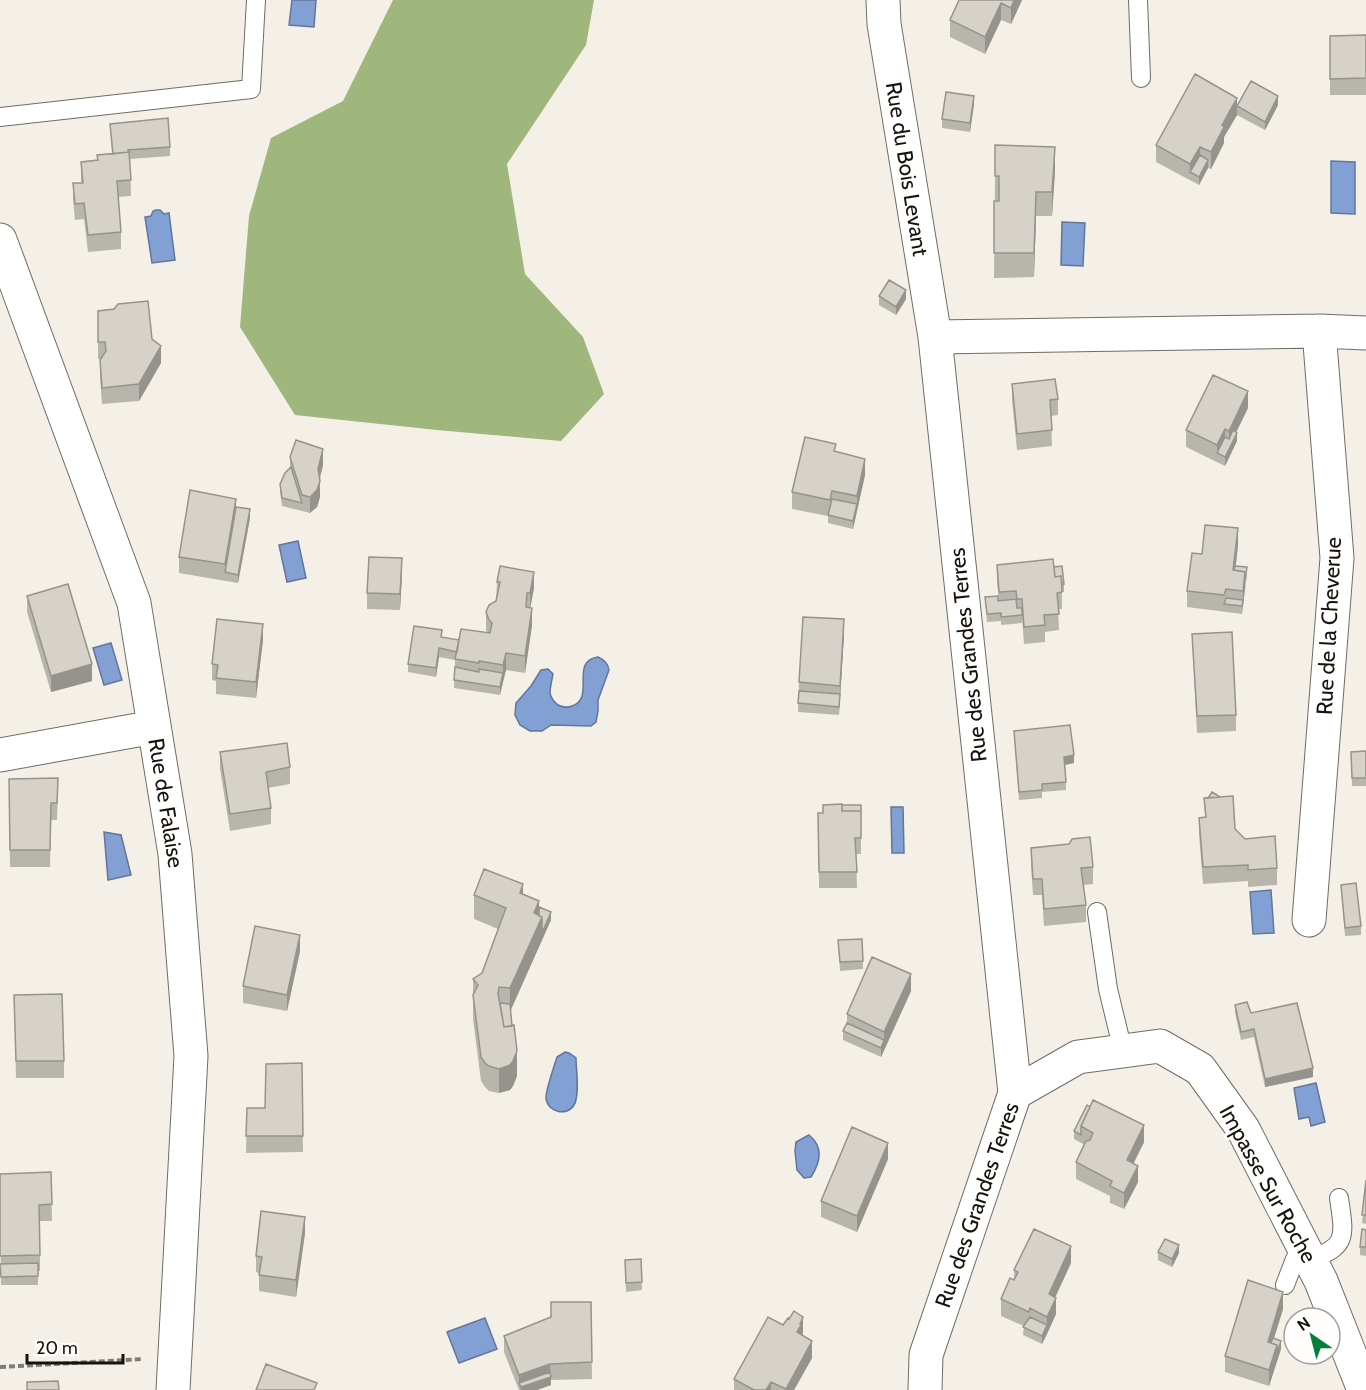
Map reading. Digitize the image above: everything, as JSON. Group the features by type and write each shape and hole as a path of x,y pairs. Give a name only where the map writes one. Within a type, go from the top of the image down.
{"street":[{"name":"Rue du Bois Levant","path":"883,0 884,24 934,337"},
{"name":"Rue de Falaise","path":"0,240 134,603 175,854 191,1056 173,1390"},
{"path":"934,337 1319,331 1366,333"},
{"name":"Rue de la Cheverue","path":"1309,920 1337,558 1319,331"},
{"name":"Rue des Grandes Terres","path":"926,1390 926,1355 1015,1094 934,337"},
{"path":"0,755 154,727"},
{"name":"Impasse Sur Roche","path":"1015,1094 1078,1057 1160,1046 1200,1069 1243,1129 1307,1253 1321,1281 1364,1390"}],"lane":[{"path":"0,117 251,89 256,0"},
{"path":"1138,0 1141,78"},
{"path":"1097,912 1108,990 1123,1051"},
{"path":"1285,1285 1295,1259 1307,1253 1327,1254 1338,1245 1343,1229 1339,1198"}],"path":[{"path":"0,1367 138,1360"}],"green space":[{"path":"393,0 594,0 586,45 507,164 525,274 583,337 604,394 561,441 295,415 240,327 249,216 271,138 343,101"}],"water":[{"path":"292,0 316,0 314,27 289,25"},
{"path":"1331,161 1355,162 1355,214 1331,213"},
{"path":"156,210 164,214 169,213 175,260 152,263 145,217 151,216"},
{"path":"1062,222 1085,223 1083,266 1061,265"},
{"path":"298,541 306,578 287,582 279,545"},
{"path":"111,643 122,680 104,685 93,648"},
{"path":"598,657 608,665 609,670 598,700 596,722 591,726 551,725 542,731 530,731 520,725 515,715 516,703 541,670 548,669 553,674 550,693 554,701 558,705 570,707 579,702 582,696 585,665"},
{"path":"891,807 903,807 904,853 892,853"},
{"path":"104,832 121,835 131,875 108,880"},
{"path":"1271,890 1274,933 1253,934 1250,892"},
{"path":"565,1052 576,1058 577,1089 574,1105 571,1109 562,1112 553,1110 546,1098 557,1057"},
{"path":"1316,1083 1325,1122 1311,1126 1309,1117 1299,1119 1294,1088"},
{"path":"809,1135 817,1145 819,1155 817,1166 811,1177 804,1178 797,1170 796,1142"},
{"path":"485,1318 497,1349 459,1363 447,1332"}],"building":[{"path":"959,0 1014,0 1011,8 1001,3 985,37 950,20"},
{"path":"1366,35 1366,78 1330,79 1330,36"},
{"path":"1195,74 1237,98 1222,125 1224,127 1211,152 1200,147 1190,164 1156,145"},
{"path":"1251,81 1278,96 1265,122 1237,106"},
{"path":"946,92 974,96 970,123 942,119"},
{"path":"168,118 170,147 128,150 129,152 113,154 110,124"},
{"path":"995,145 1055,147 1052,192 1036,192 1034,253 994,253 994,201 999,201 999,176 995,176"},
{"path":"129,152 131,180 117,181 121,232 88,235 84,203 75,204 73,183 83,183 81,162 98,160 97,155"},
{"path":"1200,155 1208,160 1199,177 1190,172"},
{"path":"889,280 906,290 896,307 879,296"},
{"path":"148,301 152,339 161,346 139,384 102,388 100,360 106,351 105,342 98,342 98,311 114,309 118,304"},
{"path":"1213,375 1248,391 1229,431 1225,429 1217,445 1186,430"},
{"path":"1055,379 1058,399 1050,400 1052,430 1017,434 1012,384"},
{"path":"1233,430 1237,433 1225,457 1217,453 1225,437 1229,439"},
{"path":"805,437 836,444 834,451 865,459 857,496 832,491 830,500 792,492"},
{"path":"296,440 323,449 318,469 320,481 317,490 310,497 302,495 290,457"},
{"path":"291,467 302,503 282,498 280,484"},
{"path":"190,490 236,499 225,564 179,557"},
{"path":"832,499 857,504 853,521 828,515"},
{"path":"236,507 250,509 238,575 225,572"},
{"path":"1205,525 1238,528 1233,570 1245,572 1243,591 1226,589 1224,595 1187,591 1192,553 1202,554"},
{"path":"369,557 402,558 400,594 367,593"},
{"path":"1053,559 1055,577 1061,576 1062,592 1057,593 1059,614 1044,615 1045,625 1024,627 1022,599 1017,599 1016,591 999,592 997,565"},
{"path":"500,566 534,572 530,593 527,593 526,607 532,608 525,656 506,653 503,665 455,659 461,629 490,633 492,623 486,612 489,605 496,601 500,582 497,582"},
{"path":"1062,566 1064,584 1062,584 1061,576 1055,577 1054,567"},
{"path":"1235,566 1247,567 1245,580 1245,572 1234,570"},
{"path":"68,584 92,664 51,676 27,596"},
{"path":"998,596 998,601 1016,599 1017,608 1022,608 1022,615 1001,617 1001,613 987,614 985,597"},
{"path":"1226,598 1243,600 1242,606 1224,604"},
{"path":"803,617 844,619 840,686 799,682"},
{"path":"217,619 263,624 256,682 216,678 218,665 212,664"},
{"path":"414,626 442,630 441,637 459,640 457,652 439,648 436,668 408,664"},
{"path":"1232,632 1236,715 1197,716 1192,634"},
{"path":"455,667 479,672 479,669 503,673 500,687 454,680"},
{"path":"799,691 840,694 839,707 798,703"},
{"path":"1070,725 1074,755 1064,757 1066,782 1042,784 1042,790 1019,792 1014,731"},
{"path":"287,743 290,767 266,772 271,808 230,814 220,752"},
{"path":"1366,751 1366,778 1352,778 1351,752"},
{"path":"58,778 57,803 51,803 50,850 10,850 9,779"},
{"path":"1212,792 1220,797 1208,798"},
{"path":"1233,796 1235,829 1245,839 1275,836 1277,868 1248,870 1248,865 1203,867 1199,818 1206,817 1204,798"},
{"path":"842,804 842,811 861,811 861,838 855,838 857,872 819,872 818,813 823,813 823,805"},
{"path":"842,805 861,805 861,811 842,811"},
{"path":"1090,837 1093,867 1081,868 1086,905 1044,909 1042,879 1033,879 1031,848 1069,844 1072,839"},
{"path":"484,869 523,884 520,893 539,901 534,913 542,917 510,988 499,987 498,994 504,1027 514,1025 517,1051 510,1065 499,1069 489,1066 481,1057 473,995 478,985 473,979 482,973 506,908 474,895"},
{"path":"1356,883 1361,926 1345,928 1341,885"},
{"path":"539,907 551,912 542,933 542,917 539,916"},
{"path":"255,926 300,935 287,995 243,986"},
{"path":"862,939 863,961 840,962 838,940"},
{"path":"872,957 911,974 884,1032 847,1014"},
{"path":"62,994 64,1061 16,1061 14,995"},
{"path":"1247,1002 1251,1013 1297,1003 1313,1068 1265,1079 1254,1029 1241,1032 1235,1005"},
{"path":"500,1003 510,1004 512,1026 504,1027"},
{"path":"847,1023 884,1040 881,1048 843,1031"},
{"path":"302,1063 303,1136 246,1136 247,1108 265,1108 266,1064"},
{"path":"1093,1100 1144,1125 1127,1160 1138,1166 1124,1193 1110,1186 1112,1181 1076,1162 1086,1141 1090,1140 1093,1133 1081,1126"},
{"path":"1087,1105 1090,1107 1081,1126 1081,1135 1074,1131"},
{"path":"852,1127 888,1143 857,1216 821,1201"},
{"path":"51,1172 52,1204 39,1205 40,1255 0,1256 0,1174"},
{"path":"1366,1180 1366,1215 1362,1215"},
{"path":"261,1211 305,1217 296,1280 259,1275 262,1257 256,1256"},
{"path":"1034,1229 1071,1246 1049,1294 1056,1298 1047,1317 1030,1308 1029,1312 1001,1299 1010,1278 1014,1280 1018,1272 1014,1270"},
{"path":"1362,1229 1366,1230 1366,1247 1360,1247"},
{"path":"1165,1239 1179,1245 1172,1259 1158,1252"},
{"path":"641,1259 642,1282 626,1283 625,1260"},
{"path":"38,1263 38,1276 1,1277 0,1264"},
{"path":"1248,1280 1283,1292 1268,1342 1277,1345 1269,1370 1225,1356"},
{"path":"551,1302 591,1302 592,1362 550,1364 519,1375 504,1336 551,1317"},
{"path":"794,1311 803,1317 797,1332 812,1341 786,1389 771,1382 766,1390 754,1390 734,1379 768,1317 783,1325"},
{"path":"1030,1317 1047,1325 1042,1336 1023,1327"},
{"path":"1273,1338 1281,1341 1277,1353 1277,1345 1271,1343"},
{"path":"266,1364 317,1383 314,1390 256,1390"},
{"path":"550,1372 551,1377 521,1387 519,1383"},
{"path":"58,1381 59,1390 27,1390 27,1382"}]}
